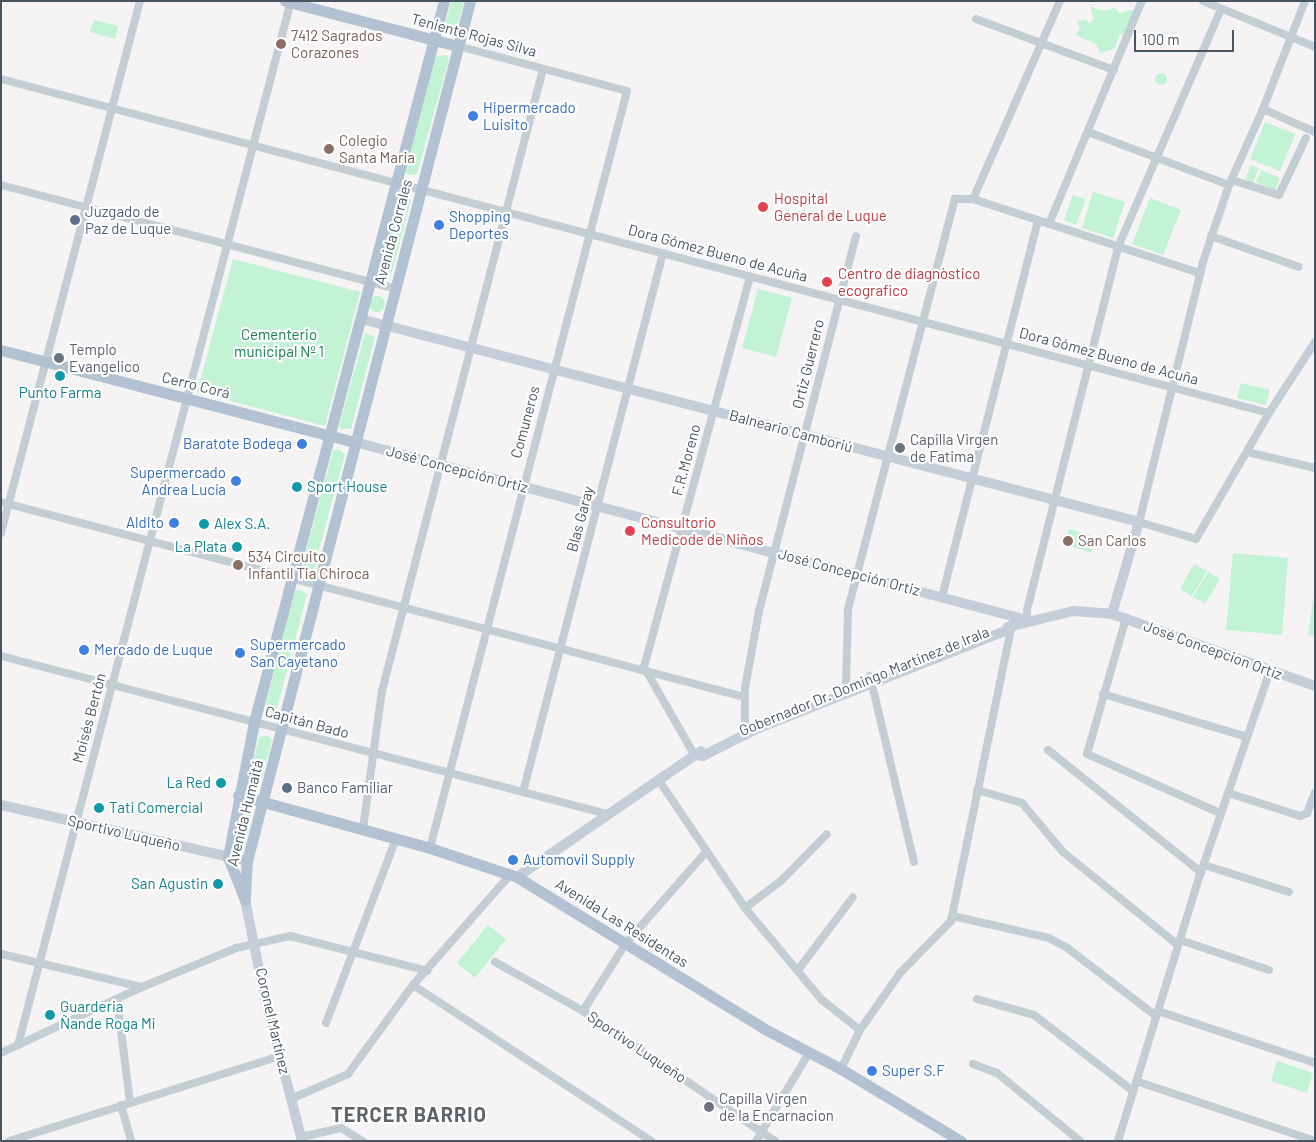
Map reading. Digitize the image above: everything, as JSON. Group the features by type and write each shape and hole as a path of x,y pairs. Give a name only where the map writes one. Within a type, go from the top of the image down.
{"main road":[{"name":"Avenida Corrales","path":"331,435 444,1"},
{"name":"Avenida Corrales","path":"355,442 470,1"},
{"name":"Teniente Rojas Silva","path":"289,2 458,46"},
{"name":"Cerro Corá","path":"1,350 355,442"},
{"name":"Avenida Humaitá","path":"245,900 228,857 238,795 254,722 331,435"},
{"name":"Avenida Humaitá","path":"245,900 247,861 355,442"},
{"name":"Avenida Las Residentas","path":"238,795 430,848 514,876 809,1053 841,1069 961,1141"}],"street":[{"path":"1,533 5,504 46,362 140,1"},
{"path":"973,199 1060,1"},
{"path":"1049,224 1142,1"},
{"path":"1203,1 1315,47"},
{"path":"1112,614 1139,522 1199,273 1230,182 1263,109 1305,1"},
{"name":"Moisés Bertón","path":"18,1045 254,145 289,2"},
{"path":"1027,620 1027,610 1056,501 1118,247 1220,8"},
{"path":"976,19 1114,70"},
{"name":"Teniente Rojas Silva","path":"458,46 626,91"},
{"path":"363,829 382,691 543,69"},
{"name":"Dora Gómez Bueno de Acuña","path":"1,79 396,181 1269,413"},
{"name":"Comuneros","path":"430,848 626,91"},
{"path":"1263,109 1315,132"},
{"path":"1088,132 1157,158 1230,182 1279,195 1306,138"},
{"path":"1,185 394,288"},
{"path":"846,685 846,621 925,322 954,202 960,197 973,199 1199,273"},
{"path":"942,597 1005,343 1038,220"},
{"name":"Ortiz Guerrero","path":"745,731 745,698 758,611 856,236"},
{"path":"1212,236 1299,267"},
{"name":"Blas Garay","path":"523,792 663,253"},
{"name":"F.R.Moreno","path":"645,671 750,276"},
{"name":"Balneario Camboriú","path":"361,318 1139,522 1196,539 1247,452"},
{"path":"1315,342 1269,413 1247,452 1315,468"},
{"name":"José Concepción Ortiz","path":"355,442 1027,620 1085,610 1112,614"},
{"path":"5,504 745,698"},
{"path":"841,1069 860,1030 900,972 952,919 1010,627 1002,612"},
{"name":"José Concepcion Ortiz","path":"1112,614 1315,686"},
{"path":"1126,618 1103,694 1088,755 1220,813"},
{"name":"Gobernador Dr. Domingo Martinez de Irala","path":"745,731 999,627 1010,627 1027,620"},
{"name":"Capitán Bado","path":"1,656 606,814"},
{"path":"1118,1141 1220,813 1270,670"},
{"path":"645,671 696,756"},
{"path":"870,679 914,862"},
{"name":"Gobernador Dr. Domingo Martinez de Irala","path":"514,876 658,779 696,756 703,756 745,731 846,685 870,679"},
{"path":"1103,694 1247,737"},
{"path":"1048,750 1202,869 1289,892"},
{"path":"658,779 746,908 831,1009 860,1030"},
{"path":"977,790 1022,803 1063,852 1179,942 1269,970"},
{"path":"1228,793 1300,816 1307,813 1315,792"},
{"name":"Sportivo Luqueño","path":"1,805 247,861"},
{"path":"746,908 782,880 826,834"},
{"path":"326,1023 396,839"},
{"path":"583,1011 626,943 706,852"},
{"path":"291,1099 348,1074 413,985 514,876"},
{"path":"798,970 853,897"},
{"name":"Coronel Martínez","path":"245,900 301,1139"},
{"path":"952,919 1050,938 1066,946 1157,1014 1315,1063"},
{"path":"1,1053 142,987 236,948 293,936 428,971"},
{"path":"1,954 142,987"},
{"name":"Sportivo Luqueño","path":"495,962 583,1011 775,1141"},
{"path":"413,985 650,1141"},
{"path":"116,999 130,1102"},
{"path":"977,999 1034,1015 1133,1091"},
{"path":"756,1141 809,1053"},
{"path":"9,1141 281,1056"},
{"path":"973,1064 997,1073 1080,1141"},
{"path":"1136,1081 1315,1141"},
{"path":"121,1105 130,1141"},
{"path":"301,1139 341,1128 363,1141"}],"green space":[{"path":"451,1 464,1 456,31 452,33 444,29"},
{"path":"1090,6 1102,11 1115,8 1119,13 1135,9 1125,35 1120,34 1115,48 1101,53 1096,44 1076,35 1080,28 1077,21 1085,20 1090,23 1094,20"},
{"path":"94,20 118,26 115,39 90,32"},
{"path":"446,55 449,59 417,174 408,175 405,172 436,56"},
{"path":"1161,73 1167,79 1161,85 1155,79"},
{"path":"1265,122 1295,134 1280,171 1250,159"},
{"path":"1251,165 1259,168 1253,183 1245,180"},
{"path":"1261,170 1280,178 1275,190 1256,182"},
{"path":"1093,192 1125,202 1113,238 1082,228"},
{"path":"402,195 411,200 392,273 382,274 379,271 398,197"},
{"path":"1073,195 1086,199 1076,225 1064,220"},
{"path":"1150,198 1181,210 1163,255 1132,244"},
{"name":"Cementerio municipal Nº 1","path":"233,259 360,292 325,426 197,392"},
{"path":"758,289 792,298 776,357 742,348"},
{"path":"377,296 385,304 377,312 369,304"},
{"path":"365,333 375,337 351,429 341,429 339,426"},
{"path":"1241,383 1270,390 1266,405 1237,398"},
{"path":"338,449 345,454 313,572 304,574 301,570 333,451"},
{"path":"1069,529 1096,537 1091,553 1064,544"},
{"path":"1233,553 1288,558 1282,635 1226,630"},
{"path":"1194,564 1207,571 1192,596 1180,589"},
{"path":"1208,572 1220,579 1205,604 1193,597"},
{"path":"1315,586 1315,636 1308,635"},
{"path":"300,590 307,594 275,716 267,717 263,714 295,591"},
{"path":"268,736 272,740 260,785 251,786 248,783 259,737"},
{"path":"249,811 252,815 245,847 237,849 241,812"},
{"path":"488,925 506,939 475,978 457,963"},
{"path":"1277,1061 1313,1073 1307,1093 1271,1081"}],"place":[{"name":"7412 Sagrados Corazones","path":"281,44"},
{"name":"Hipermercado Luisito","path":"473,116"},
{"name":"Colegio Santa Maria","path":"329,149"},
{"name":"Hospital General de Luque","path":"763,207"},
{"name":"Juzgado de Paz de Luque","path":"75,220"},
{"name":"Shopping Deportes","path":"439,225"},
{"name":"Centro de diagnòstico ecografico","path":"827,282"},
{"name":"Templo Evangelico","path":"59,358"},
{"name":"Punto Farma","path":"60,376"},
{"name":"Baratote Bodega","path":"302,444"},
{"name":"Capilla Virgen de Fatima","path":"900,448"},
{"name":"Supermercado Andrea Lucía","path":"236,481"},
{"name":"Sport House","path":"297,487"},
{"name":"AldIto","path":"174,523"},
{"name":"Alex S.A.","path":"204,524"},
{"name":"Consultorio Medicode de Niños","path":"630,531"},
{"name":"San Carlos","path":"1068,541"},
{"name":"La Plata","path":"237,547"},
{"name":"534 Circuito Infantil Tia Chiroca","path":"238,565"},
{"name":"Mercado de Luque","path":"84,650"},
{"name":"Supermercado San Cayetano","path":"240,653"},
{"name":"La Red","path":"221,783"},
{"name":"Banco Familiar","path":"287,788"},
{"name":"Tati Comercial","path":"99,808"},
{"name":"Automovil Supply","path":"513,860"},
{"name":"San Agustin","path":"218,884"},
{"name":"Guarderia Ñande Roga Mi","path":"50,1015"},
{"name":"Super S.F","path":"872,1071"},
{"name":"Capilla Virgen de la Encarnacion","path":"709,1107"}],"district":[{"name":"TERCER BARRIO","path":"409,1114"}]}
